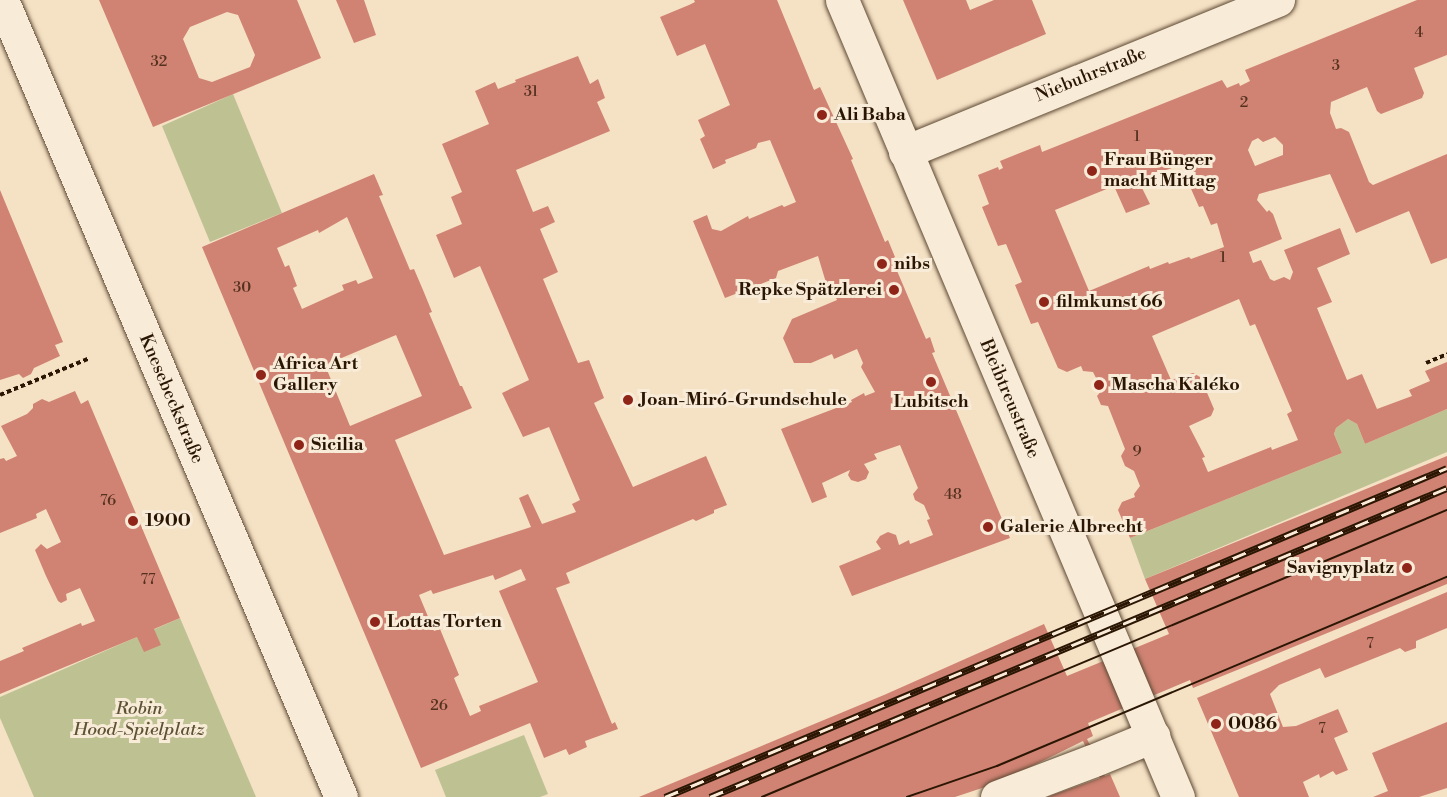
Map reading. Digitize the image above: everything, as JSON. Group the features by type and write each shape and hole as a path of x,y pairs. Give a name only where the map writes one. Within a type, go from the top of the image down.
{"street":[{"name":"Knesebeckstraße","path":"2,0 341,797"},
{"name":"Bleibtreustraße","path":"842,0 1178,797"},
{"name":"Niebuhrstraße","path":"905,152 1278,0"},
{"path":"997,797 1153,736"}],"path":[{"path":"1426,363 1447,354"},
{"path":"0,395 90,358"}],"green space":[{"path":"233,94 282,213 210,242 162,126"},
{"path":"1447,409 1447,452 1145,579 1130,538 1342,453 1334,434 1336,428 1348,419 1357,424 1365,444"},
{"name":"Robin Hood-Spielplatz","path":"180,618 256,797 34,797 0,718 0,697"},
{"path":"524,735 548,794 540,797 446,797 435,770"}],"building":[{"path":"99,0 297,0 321,58 153,127","holes":["227,12 238,15 255,55 250,67 212,82 199,78 183,39 190,27"]},
{"path":"336,0 364,0 376,35 354,43"},
{"path":"694,0 777,0 814,90 820,87 853,159 851,160 885,242 888,240 895,257 892,259 926,339 930,337 935,352 932,353 1010,538 852,596 839,566 881,549 876,542 880,536 888,532 896,535 899,545 909,540 910,544 933,535 927,520 930,519 924,505 915,500 913,494 918,488 900,445 874,454 877,459 864,464 869,472 866,479 858,482 851,480 848,475 850,470 822,483 827,497 812,503 781,429 852,402 851,400 864,393 865,396 875,392 861,367 863,363 857,349 834,359 832,354 811,363 794,363 783,338 792,319 837,300 830,284 827,286 818,256 778,271 776,278 725,298 693,221 707,215 712,229 721,231 748,216 749,219 782,205 784,207 796,202 770,140 758,143 756,148 725,160 726,163 713,169 700,139 705,136 698,120 730,105 705,44 677,56 660,17 695,2"},
{"path":"903,0 966,0 970,10 994,0 1032,0 1046,34 937,80"},
{"path":"1417,0 1447,0 1447,55 1414,68 1424,93 1422,98 1381,114 1377,111 1367,87 1331,102 1330,113 1336,129 1341,128 1349,132 1369,182 1373,185 1447,154 1447,258 1431,264 1409,211 1356,233 1330,174 1259,194 1257,200 1267,212 1269,210 1273,214 1282,239 1249,252 1253,263 1261,260 1270,279 1274,281 1284,277 1290,280 1293,272 1284,250 1340,228 1350,254 1317,268 1332,302 1317,308 1347,380 1362,374 1377,409 1412,396 1409,390 1430,381 1425,371 1447,362 1447,409 1365,444 1357,424 1348,419 1336,428 1334,434 1342,453 1130,538 1118,510 1122,502 1135,497 1134,494 1140,486 1134,471 1125,466 1121,456 1125,449 1108,406 1101,405 1097,396 1102,390 1093,372 1083,371 1081,366 1067,372 1058,368 1038,322 1031,324 1015,285 1022,282 1006,244 998,246 982,207 989,204 978,175 998,167 999,170 1003,168 1000,161 1040,145 1042,152 1222,80 1227,88 1239,83 1240,86 1250,81 1245,70","holes":["1275,137 1283,145 1283,155 1255,166 1248,150 1252,141 1258,138 1263,142","1186,163 1192,180 1188,182 1199,207 1203,206 1211,225 1217,223 1224,247 1191,259 1189,257 1169,264 1168,262 1150,269 1149,266 1089,291 1055,210 1114,186 1126,213 1150,204 1138,180","1239,299 1250,326 1255,324 1292,411 1287,414 1298,440 1272,450 1271,447 1208,472 1202,458 1205,457 1189,426 1211,416 1214,409 1200,377 1193,373 1171,380 1152,336"]},
{"path":"578,56 590,84 598,79 605,98 597,102 610,131 516,170 533,212 548,206 555,222 540,229 558,272 543,279 578,363 589,360 604,398 594,403 633,487 706,456 727,505 696,521 693,519 566,573 570,583 556,588 612,724 615,722 618,729 585,741 587,747 569,755 566,749 544,758 530,723 421,768 202,247 374,174 383,195 379,196 410,270 414,269 432,312 429,313 460,386 472,408 395,440 444,555 531,527 519,498 528,494 542,524 576,512 572,504 580,500 549,427 523,437 502,393 529,380 480,266 454,278 436,235 462,224 451,197 462,192 442,144 489,124 475,91 495,82 498,89 516,82 515,80","holes":["347,217 373,278 358,284 356,280 342,285 344,290 302,309 293,288 297,286 289,265 285,267 277,248 318,230 319,233","396,335 422,396 350,426 325,365","521,569 526,580 499,591 538,682 479,706 481,711 470,716 454,678 459,675 440,629 434,631 419,595 431,590 433,594 493,575 495,580"]},
{"path":"0,190 63,342 55,345 60,356 34,368 31,374 23,378 19,374 0,380"},
{"path":"75,391 81,404 88,400 180,618 154,629 161,645 144,652 137,637 0,694 0,661 24,651 22,648 81,623 82,626 95,621 80,588 66,594 67,600 61,603 46,576 35,550 41,544 47,549 61,542 46,509 36,514 37,518 0,533 0,459 4,458 6,461 17,456 1,426 27,414 33,408 33,404 42,399 49,402"},
{"path":"1447,456 1447,584 1193,688 1190,680 1088,723 1093,736 1087,739 1105,776 1110,774 1120,797 1047,797 1100,778 1083,741 1000,782 955,797 639,797 884,695 1044,624 1067,676 1169,634 1145,579"},
{"path":"1447,592 1447,628 1416,641 1416,648 1405,652 1400,648 1325,678 1320,668 1279,685 1270,694 1283,727 1296,726 1338,709 1348,732 1334,738 1348,770 1336,775 1333,771 1320,778 1319,774 1303,782 1309,797 1239,797 1197,698"},
{"path":"1447,722 1447,788 1419,797 1373,797 1388,791 1372,753"}],"tram line":[{"path":"762,797 1447,510"},
{"path":"907,797 997,766 1447,577"}],"railway":[{"path":"665,797 1447,468"},
{"path":"710,797 1447,488"}],"place":[{"name":"Ali Baba","path":"822,115"},
{"name":"Frau Bünger macht Mittag","path":"1092,171"},
{"name":"nibs","path":"882,264"},
{"name":"Repke Spätzlerei","path":"894,290"},
{"name":"filmkunst 66","path":"1044,302"},
{"name":"Africa Art Gallery","path":"261,375"},
{"name":"Lubitsch","path":"931,382"},
{"name":"Mascha Kaléko","path":"1099,385"},
{"name":"Joan-Miró-Grundschule","path":"628,400"},
{"name":"Sicilia","path":"299,445"},
{"name":"1900","path":"133,521"},
{"name":"Galerie Albrecht","path":"988,527"},
{"name":"Savignyplatz","path":"1407,568"},
{"name":"Lottas Torten","path":"375,622"},
{"name":"0086","path":"1216,724"}]}
